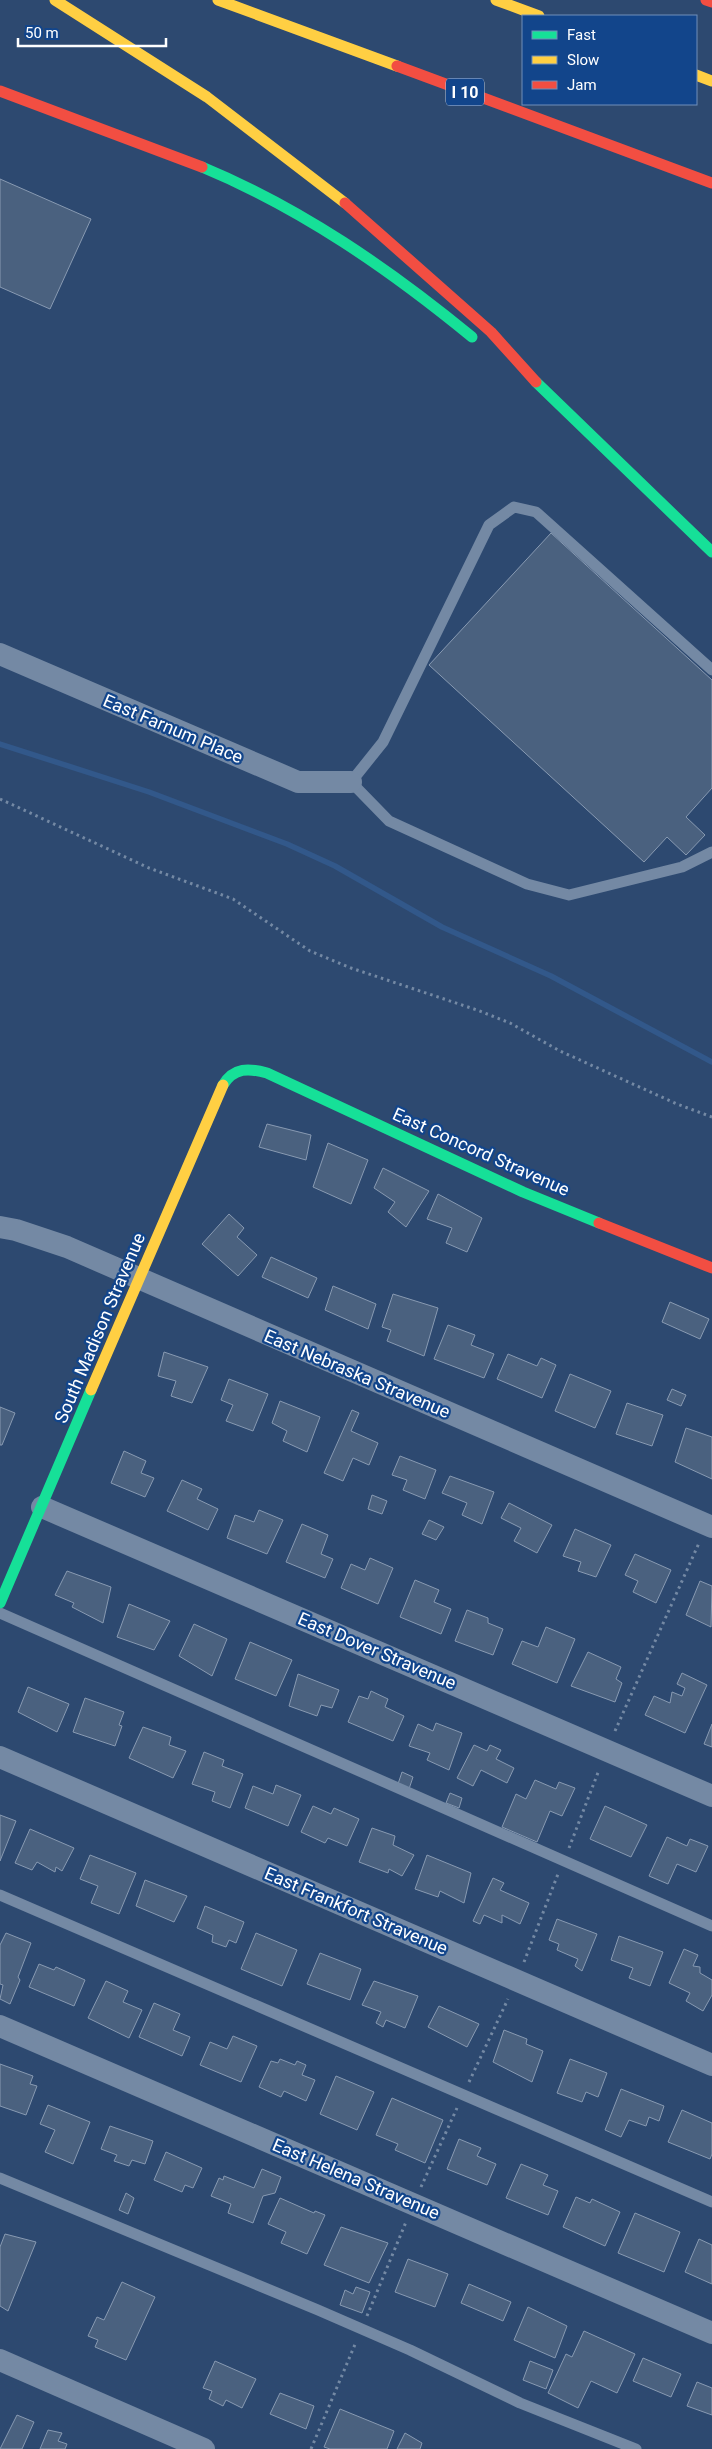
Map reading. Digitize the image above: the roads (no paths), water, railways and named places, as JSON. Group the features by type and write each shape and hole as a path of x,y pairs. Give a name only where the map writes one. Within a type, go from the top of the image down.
{"main road":[{"path":"55,0 207,97 308,174 439,283 491,332 530,376 712,552"},
{"name":"I 10","path":"218,0 712,183"},
{"path":"496,0 536,15"},
{"path":"706,0 712,2"},
{"path":"697,75 712,81"},
{"path":"0,91 181,159 262,195 391,273 481,344"},
{"path":"494,354 530,376"},
{"name":"East Concord Stravenue","path":"237,1070 248,1068 267,1073 523,1192 712,1268"},
{"name":"South Madison Stravenue","path":"0,1603 220,1090 225,1081 237,1070"}],"street":[{"name":"East Farnum Place","path":"0,654 298,782 351,782"},
{"name":"East Nebraska Stravenue","path":"0,1226 67,1247 712,1527"},
{"name":"East Dover Stravenue","path":"42,1507 712,1796"},
{"name":"East Frankfort Stravenue","path":"0,1757 712,2065"},
{"name":"East Helena Stravenue","path":"0,2026 712,2333"},
{"path":"0,2360 204,2449"}],"lane":[{"path":"712,670 536,512 514,507 489,525 383,742 351,782 389,821 527,884 570,895 682,867 712,852"},
{"path":"0,1613 712,1926"},
{"path":"0,1896 712,2202"},
{"path":"0,2178 335,2318 520,2403 636,2449"}],"waterway":[{"path":"0,744 149,792 287,844 335,866 442,927 551,976 712,1062"}]}
